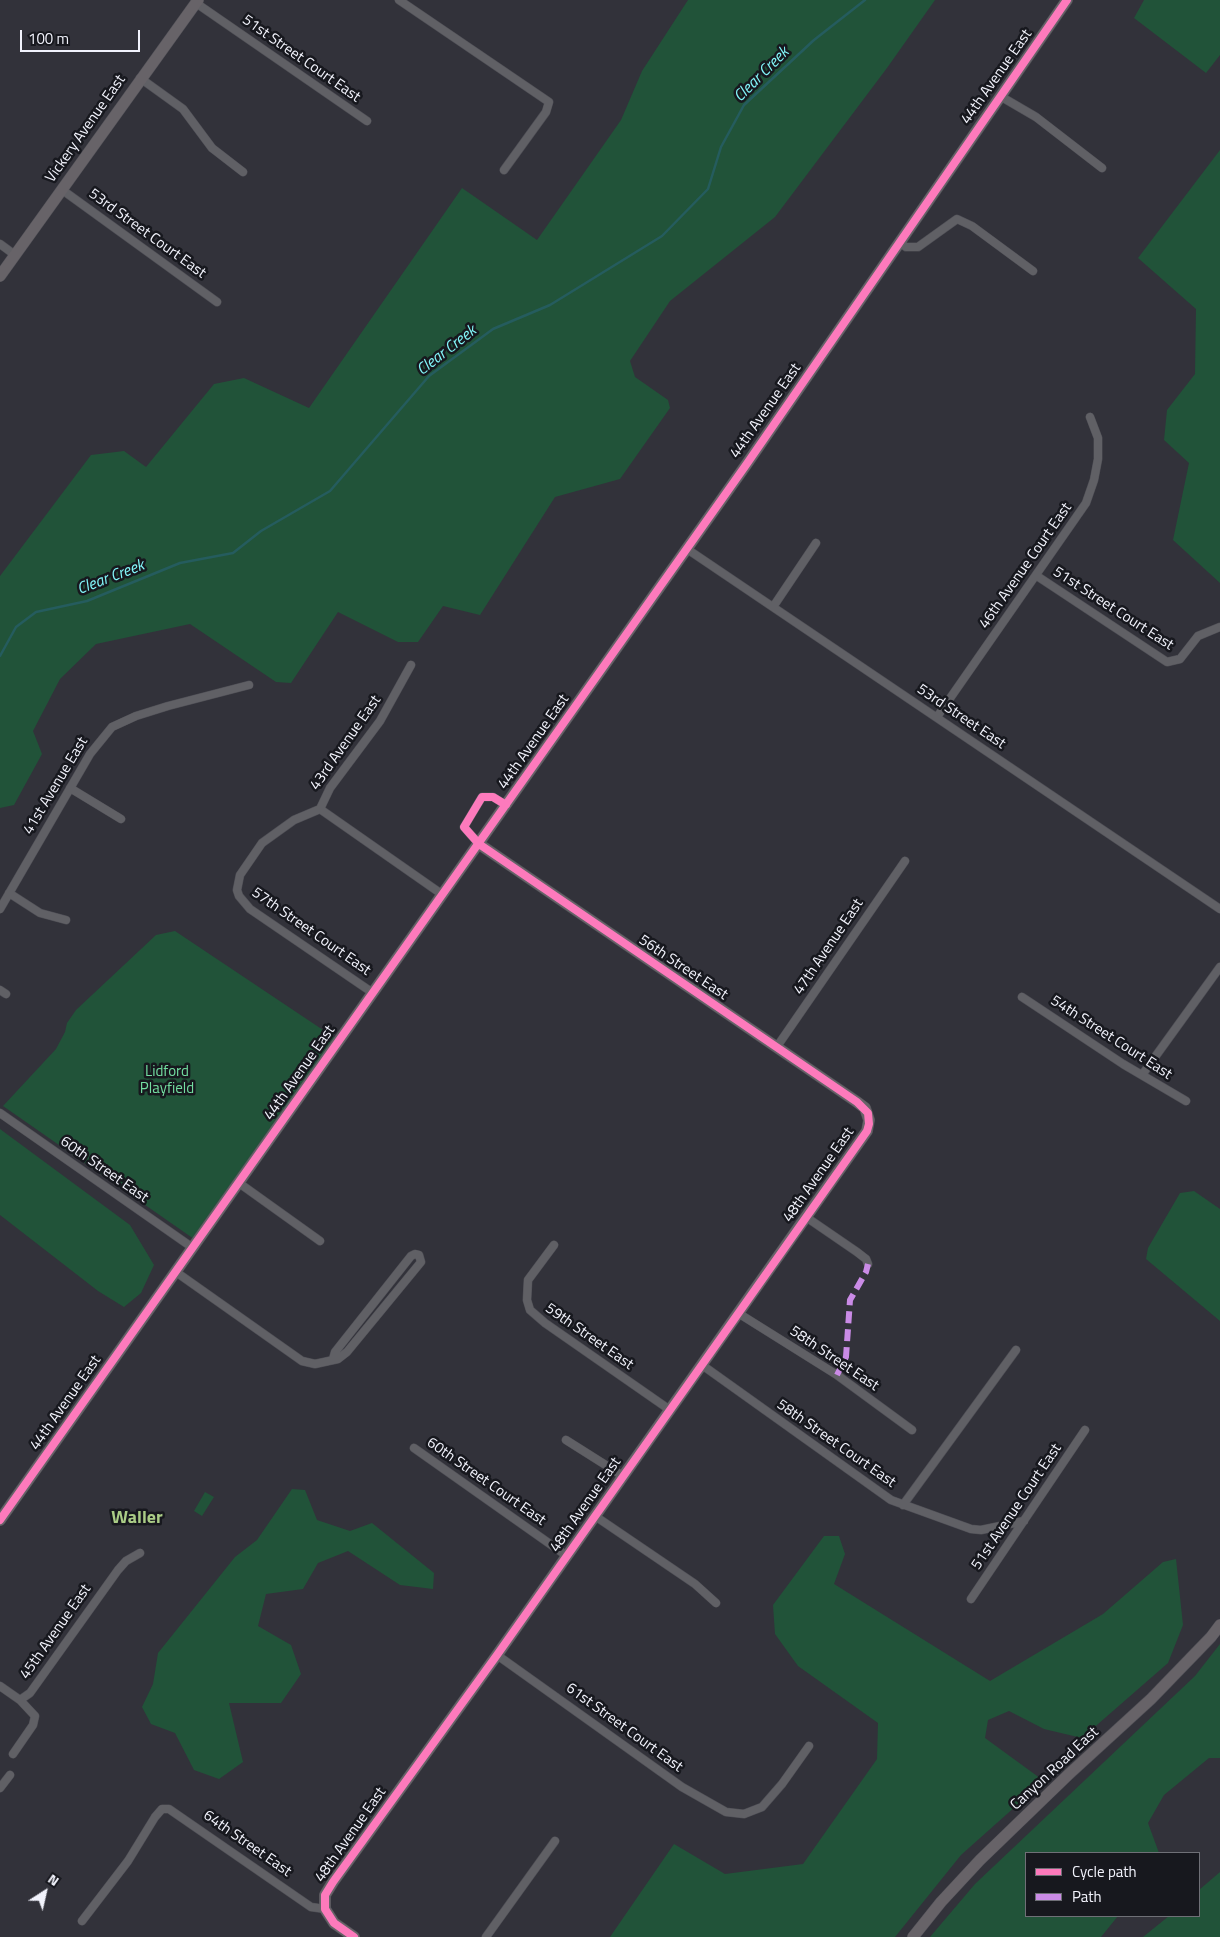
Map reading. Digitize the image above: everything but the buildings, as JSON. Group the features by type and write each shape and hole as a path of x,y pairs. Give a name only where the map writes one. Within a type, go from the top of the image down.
{"street":[{"path":"399,0 549,102 546,112 504,170"},
{"name":"44th Avenue East","path":"0,1520 687,549 1067,0"},
{"name":"Vickery Avenue East","path":"0,276 197,1"},
{"name":"51st Street Court East","path":"197,1 367,121"},
{"path":"140,78 183,109 212,148 243,172"},
{"path":"1000,96 1036,117 1102,168"},
{"name":"53rd Street Court East","path":"61,189 217,302"},
{"path":"899,242 906,247 918,247 956,219 972,226 1033,271"},
{"path":"0,244 15,255"},
{"name":"46th Avenue Court East","path":"937,717 1081,511 1094,480 1099,446 1090,417"},
{"path":"773,607 816,543"},
{"name":"53rd Street East","path":"687,549 1220,909"},
{"name":"51st Street Court East","path":"1037,576 1167,662 1180,659 1198,636 1220,627"},
{"name":"43rd Avenue East","path":"237,890 240,875 262,843 294,820 320,809 330,788 380,722 411,665"},
{"name":"41st Avenue East","path":"0,909 70,788 102,738 118,723 168,706 249,685"},
{"path":"70,788 120,819"},
{"path":"479,844 464,827 482,797 493,797 506,804"},
{"path":"320,809 442,895"},
{"name":"56th Street East","path":"479,844 857,1102 865,1108 869,1117"},
{"name":"47th Avenue East","path":"776,1048 905,861"},
{"name":"57th Street Court East","path":"237,890 241,901 250,909 373,993"},
{"path":"8,893 40,913 66,920"},
{"path":"1142,1076 1220,967"},
{"name":"54th Street Court East","path":"1022,997 1142,1076 1186,1101"},
{"name":"60th Street East","path":"0,1113 193,1248"},
{"name":"48th Avenue East","path":"325,1909 325,1895 333,1882 497,1655 867,1131 869,1117"},
{"path":"239,1183 320,1241"},
{"path":"806,1217 858,1252 866,1259 868,1264"},
{"name":"59th Street East","path":"554,1245 528,1280 526,1300 530,1310 545,1323 670,1410"},
{"path":"176,1272 302,1361 315,1364 338,1359 353,1345 421,1262 419,1255 411,1256 335,1352 333,1359"},
{"name":"58th Street East","path":"738,1313 837,1376 912,1430"},
{"path":"903,1505 1016,1350"},
{"name":"58th Street Court East","path":"702,1365 877,1492 903,1505 971,1529 981,1530 1024,1521"},
{"name":"51st Avenue Court East","path":"971,1600 1085,1430"},
{"path":"566,1440 623,1476"},
{"name":"60th Street Court East","path":"414,1448 567,1556"},
{"path":"595,1516 695,1584 716,1603"},
{"name":"45th Avenue East","path":"13,1754 35,1719 32,1711 20,1700 30,1693 118,1570 126,1561 140,1553"},
{"name":"Canyon Road East","path":"912,1937 940,1902 980,1860 1069,1774 1151,1699 1199,1650 1220,1624"},
{"name":"61st Street Court East","path":"497,1655 682,1787 726,1812 740,1814 755,1811 770,1800 809,1746"},
{"path":"0,1686 20,1700"},
{"path":"0,1788 10,1775"},
{"name":"64th Street East","path":"82,1920 128,1861 155,1817 162,1810 169,1809 311,1907 325,1909"},
{"path":"486,1937 555,1840"},
{"path":"325,1909 334,1923 354,1937"}],"green space":[{"path":"688,0 935,0 887,68 775,217 670,301 630,361 635,377 668,400 670,408 620,479 555,497 480,615 443,606 418,642 398,642 338,612 291,683 276,682 190,624 96,644 60,679 33,731 42,754 14,805 0,808 0,576 91,455 124,451 146,467 214,384 244,378 309,408 462,188 537,240 621,120 642,71"},
{"path":"1144,0 1220,0 1220,55 1206,73 1134,18"},
{"path":"1220,150 1220,583 1173,540 1189,463 1164,440 1167,410 1195,374 1196,309 1138,258"},
{"name":"Lidford Playfield","path":"175,931 335,1038 194,1239 3,1106 56,1049 65,1032 67,1023 76,1010 156,935"},
{"path":"0,1129 130,1225 154,1265 141,1293 124,1307 98,1291 0,1215"},
{"path":"1194,1191 1220,1209 1220,1321 1146,1259 1148,1248 1180,1193"},
{"path":"292,1489 305,1490 317,1520 350,1531 372,1523 434,1573 433,1589 400,1585 348,1551 318,1563 303,1589 266,1594 258,1626 291,1645 301,1674 281,1703 229,1703 243,1762 219,1779 194,1770 175,1733 151,1724 142,1707 153,1684 158,1653 235,1557 257,1540"},
{"path":"205,1492 214,1497 202,1516 194,1511"},
{"path":"824,1536 839,1536 845,1554 834,1584 990,1681 1103,1614 1163,1562 1176,1559 1183,1625 1168,1663 1082,1738 1044,1729 1009,1711 988,1720 985,1738 1044,1781 961,1855 895,1937 610,1937 674,1844 725,1874 803,1864 877,1759 878,1723 798,1666 775,1634 773,1605"},
{"path":"1220,1644 1220,1758 1209,1758 1164,1795 1148,1823 1159,1852 1025,1852 1025,1917 1117,1917 1101,1937 930,1937 975,1884 1195,1676"},
{"path":"1220,1872 1220,1937 1143,1937 1168,1917 1200,1917 1200,1889"}],"waterway":[{"name":"Clear Creek","path":"0,656 16,627 36,612 87,601 180,563 233,553 261,531 330,491 429,376 493,329 550,305 662,236 708,189 721,147 744,105 814,40 865,0"}],"marked path":[{"path":"837,1375 846,1357 850,1300 866,1272 868,1264"}],"cycle path":[{"path":"0,1520 746,465 1067,0"},
{"path":"354,1937 334,1923 325,1909 325,1895 333,1882 497,1655 867,1131 869,1124 868,1113 857,1102 479,844 464,827 482,797 493,797 506,805"}],"district":[{"name":"Waller","path":"137,1519"}]}
